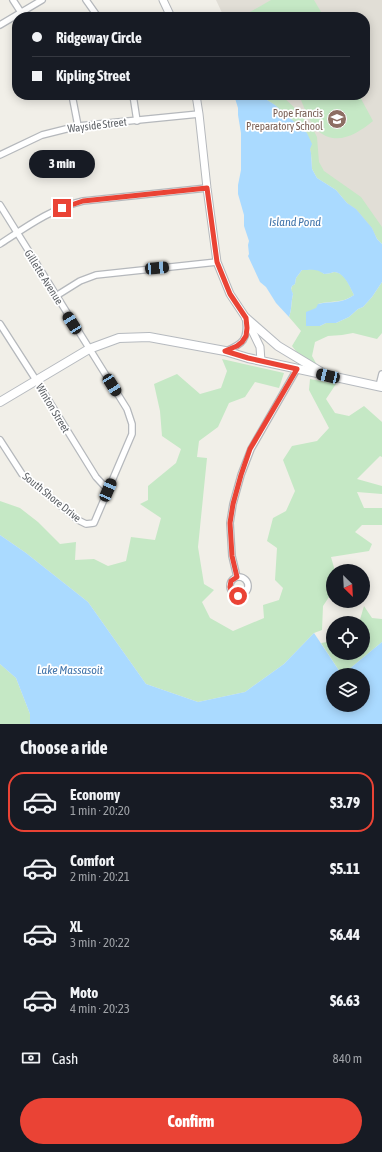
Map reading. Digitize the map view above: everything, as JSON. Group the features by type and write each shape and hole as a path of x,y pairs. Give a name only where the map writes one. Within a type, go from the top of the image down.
{"main road":[{"path":"246,318 278,346 328,376"},
{"path":"0,402 89,349 119,338 149,337 225,351 261,361 381,386"}],"street":[{"path":"13,0 21,12"},
{"path":"27,12 42,0"},
{"path":"86,0 94,12"},
{"path":"164,0 169,12"},
{"path":"0,25 12,20"},
{"path":"73,100 78,126"},
{"path":"134,100 137,120"},
{"path":"197,100 200,114 207,188 217,262 230,294 246,318 260,347 261,361"},
{"name":"Wayside Street","path":"0,155 42,135 78,126 200,114"},
{"path":"0,244 57,210 79,202 207,188"},
{"name":"Gillette Avenue","path":"0,204 89,349"},
{"path":"56,296 80,281 96,274 217,262"},
{"path":"225,351 237,346 244,340 247,328 246,318"},
{"name":"Winton Street","path":"0,324 96,477 108,490"},
{"name":"South Shore Drive","path":"0,440 22,474 78,520 86,524 94,523 132,434 132,424 127,409 89,349"},
{"path":"237,577 232,556 230,523 233,504 241,475 250,449 297,369"},
{"path":"381,386 382,374"}],"shaded area":[{"name":"Pope Francis Preparatory School","path":"216,0 382,0 382,243 347,203 275,105 267,100 370,100 370,12 222,12"}],"green space":[{"path":"271,0 314,0 321,12 250,12"},
{"path":"267,100 286,100 313,129 317,137 319,162 324,171 361,197 382,227 382,244 377,239 372,228 356,209 347,203 336,190 317,178 312,169 311,153 307,133 275,105"},
{"path":"301,100 362,100 373,121 352,135 337,138 322,134 315,128 307,115"},
{"path":"302,270 319,270 324,274 334,272 341,274 347,280 354,295 341,301 318,304 320,326 326,323 336,323 349,317 358,309 363,307 382,282 382,333 377,339 353,333 328,336 315,342 312,356 317,365 299,355 292,346 301,331 289,317 293,294 291,290 292,286 295,284 296,278"},
{"path":"222,359 284,373 279,388 255,382 245,397 229,403 218,427 199,441 197,457 207,458 198,547 204,584 214,590 202,602 210,618 233,631 264,618 263,605 279,600 283,588 275,580 277,548 267,541 273,518 286,511 295,491 283,460 292,446 317,441 329,428 309,390 310,379 336,384 326,399 335,413 349,416 364,406 382,422 382,457 380,456 357,479 382,486 382,494 357,492 364,508 382,508 382,525 362,525 355,532 372,544 369,551 331,557 333,564 326,564 326,602 323,606 322,630 314,633 284,664 245,692 198,702 146,684 88,602 26,553 0,535 0,501 20,508 38,522 60,544 76,542 75,560 94,559 108,566 126,561 131,537 155,540 161,518 140,504 148,500 148,486 176,463 181,449 162,436 160,411 154,384 177,374 200,394 221,388 227,371"},
{"path":"363,608 365,608 372,618 382,619 382,642 370,652 370,616 361,616"},
{"path":"326,642 326,651 321,643"},
{"path":"332,660 360,660 350,668 337,668"},
{"path":"0,664 16,678 30,714 30,724 0,724"}],"water":[{"name":"Island Pond","path":"236,100 267,100 275,105 307,133 312,144 310,149 312,169 317,178 336,190 347,203 356,209 372,228 377,239 382,244 382,282 363,307 358,309 349,317 336,323 326,323 320,326 306,326 306,312 316,308 318,304 345,300 354,295 341,274 334,272 324,274 316,270 302,270 291,289 293,294 289,317 276,303 266,287 260,282 248,256 249,241 244,226 244,215 238,194 241,170 241,133"},
{"name":"Lake Massasoit","path":"0,535 26,553 88,602 146,684 198,702 245,692 284,664 314,633 326,651 326,660 332,660 337,668 326,668 326,712 370,712 370,668 350,668 360,660 370,660 370,652 382,642 382,724 30,724 30,714 16,678 0,664"}],"place":[{"name":"Pope Francis Preparatory School","path":"337,119"}],"route":[{"path":"62,208 83,201 143,196 207,188 217,262 230,294 246,318 247,328 244,340 237,346 225,351 248,358 297,369 250,449 242,469 234,499 230,516 230,530 232,556 237,577 230,582 230,587 232,593 238,596"}]}
